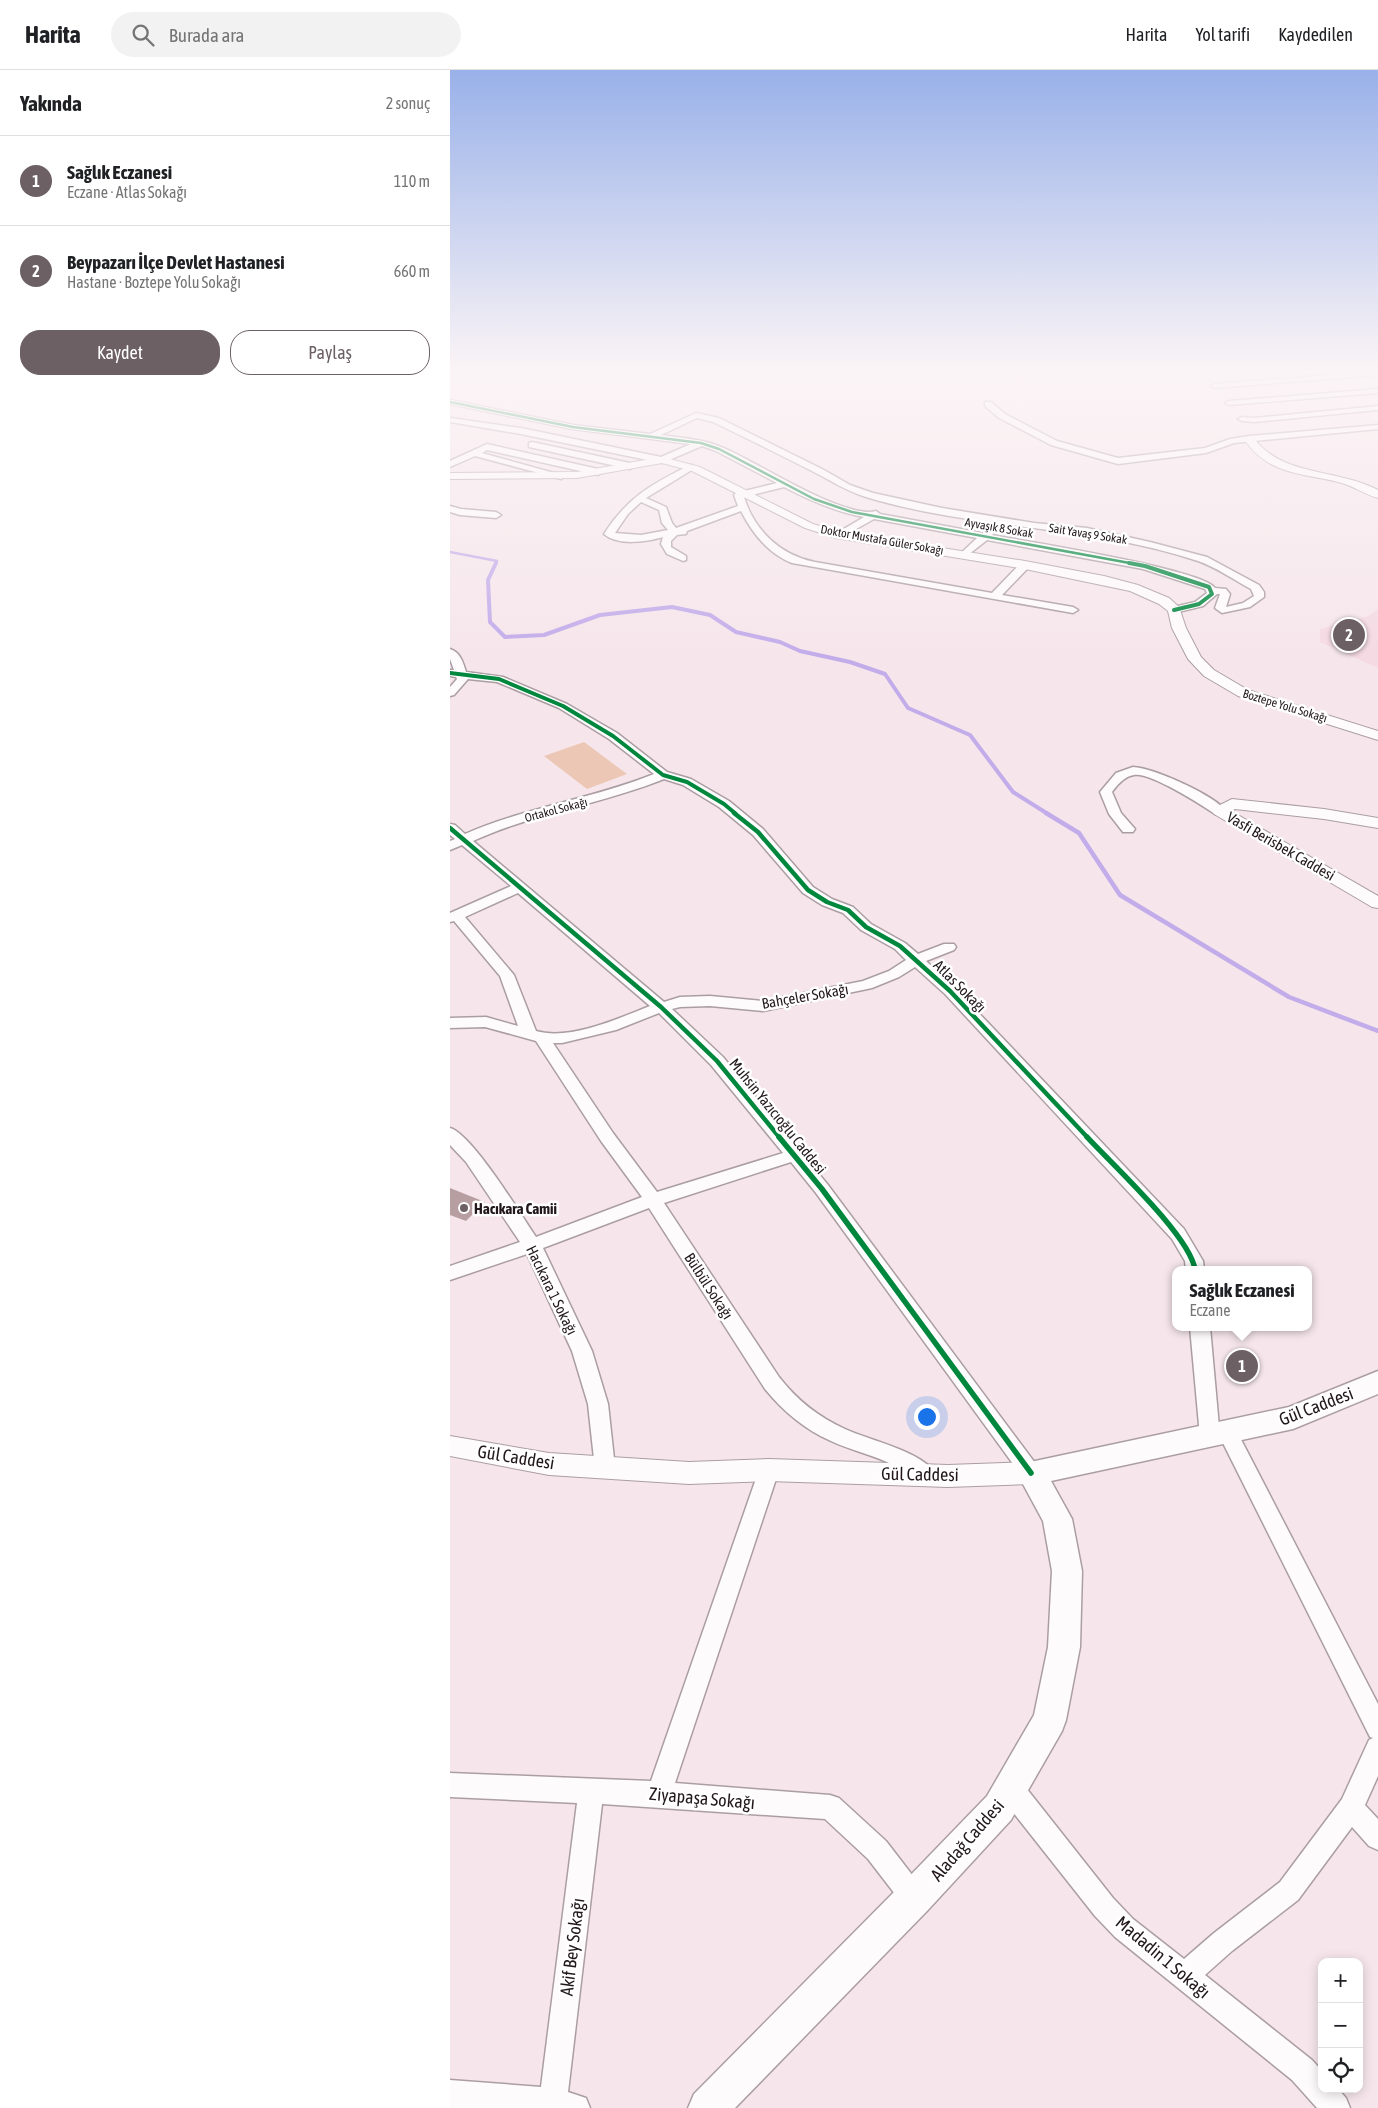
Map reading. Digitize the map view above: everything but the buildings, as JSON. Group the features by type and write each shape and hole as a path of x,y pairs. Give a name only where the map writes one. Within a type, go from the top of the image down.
{"main road":[{"name":"Gül Caddesi","path":"1030,1473 1293,1418 1378,1382"},
{"name":"Aladağ Caddesi","path":"708,2108 914,1898 999,1808 1050,1720 1064,1647 1067,1571 1057,1519 1030,1473"}],"street":[{"path":"484,467 503,472 503,476"},
{"path":"527,467 561,476"},
{"path":"576,467 598,472"},
{"path":"450,476 561,476 624,467"},
{"name":"Doktor Mustafa Güler Sokağı","path":"688,467 745,493 808,526 840,535 964,554 1104,580 1134,588 1164,601 1174,610"},
{"name":"Ayvaşık 8 Sokak","path":"752,467 829,505 870,517 986,536 1144,566 1197,582 1209,587 1211,591"},
{"name":"Sait Yavaş 9 Sokak","path":"811,467 847,487 897,502 1005,521 1087,531 1186,553 1203,559 1255,587 1259,592 1259,597 1256,601 1245,605 1222,610 1220,608 1225,594 1222,591 1211,591"},
{"path":"1288,467 1301,472 1346,481 1378,495"},
{"path":"691,468 638,498 625,511 609,534 619,537 640,538 674,532 744,507"},
{"path":"784,484 739,495 749,518 771,545 786,557 801,562 1073,610"},
{"path":"638,498 660,506 663,509 667,524 674,532 693,533"},
{"path":"840,535 897,502"},
{"path":"450,509 460,512 496,515"},
{"path":"964,554 1005,521"},
{"path":"674,532 666,540 666,547 684,558"},
{"path":"995,596 1026,565"},
{"path":"1174,610 1199,604 1212,594 1211,591"},
{"name":"Boztepe Yolu Sokağı","path":"1174,610 1178,628 1195,659 1225,684 1242,693 1378,736"},
{"path":"450,652 457,660 456,673 462,680 450,692"},
{"path":"456,673 499,679 563,706 613,736 662,775"},
{"path":"1128,829 1115,814 1106,792 1113,782 1132,771 1141,771 1179,788 1220,811"},
{"name":"Ortakol Sokağı","path":"457,842 528,817 595,799 662,775"},
{"name":"Atlas Sokağı","path":"662,775 687,782 724,804 758,832 808,890 822,899 848,910 866,927 900,946 950,991 1178,1234 1194,1261 1195,1266"},
{"name":"Vasfi Berisbek Caddesi","path":"1378,823 1324,814 1232,804 1220,811 1378,902"},
{"name":"Muhsin Yazıcıoğlu Caddesi","path":"450,828 457,842 521,887 661,1007 717,1061 827,1197 1030,1473"},
{"path":"454,917 521,887"},
{"name":"Bülbül Sokağı","path":"454,917 507,975 536,1036 653,1200 772,1383 787,1402 804,1416 837,1435 897,1457 926,1475"},
{"name":"Bahçeler Sokağı","path":"450,1023 486,1022 536,1036 562,1038 603,1029 661,1007 680,1002 710,1001 763,1006 867,985 894,974 916,960 949,946"},
{"name":"Hacıkara 1 Sokağı","path":"450,1134 472,1158 532,1245 582,1351 598,1404 605,1468"},
{"path":"450,1273 653,1200 794,1156"},
{"path":"1201,1331 1218,1434 1378,1730"},
{"name":"Gül Caddesi","path":"450,1446 549,1464 690,1473 769,1470 926,1475 1030,1473"},
{"path":"659,1795 769,1470"},
{"path":"1184,1976 1288,1890 1351,1808 1378,1748"},
{"name":"Ziyapaşa Sokağı","path":"450,1785 591,1791 830,1807 877,1850 914,1898"},
{"name":"Madadin 1 Sokağı","path":"1010,1788 1104,1907 1124,1928 1302,2070 1336,2108"},
{"name":"Akif Bey Sokağı","path":"565,2105 591,1791"},
{"path":"1351,1808 1378,1837"},
{"path":"450,2094 565,2105"}],"shaded area":[{"path":"1378,609 1378,668 1320,642 1320,629 1368,616"},
{"path":"584,742 627,774 587,789 544,756"}],"waterway":[{"path":"450,552 497,561 495,564"},
{"path":"496,563 488,580 490,622 505,637 544,635 600,615 672,607 710,615 736,632 780,642 800,651 850,662 885,674 908,708 970,735 1013,792 1048,814"},
{"path":"1046,813 1079,833 1120,895 1289,997 1378,1031"}],"cycle path":[{"path":"753,467 814,499 852,512 1145,566 1209,587 1212,594 1199,604 1174,610"},
{"path":"450,673 499,679 563,706 613,736 663,775 687,782 724,804 758,832 808,890 827,902 848,910 866,927 900,946 950,991 1178,1234 1194,1261 1195,1266"},
{"path":"450,828 661,1007 717,1061 822,1189 1031,1473"}],"place":[{"name":"Beypazarı İlçe Devlet Hastanesi","path":"1349,635"},
{"name":"Hacıkara Camii","path":"464,1208"},
{"name":"Sağlık Eczanesi","path":"1242,1366"}]}
